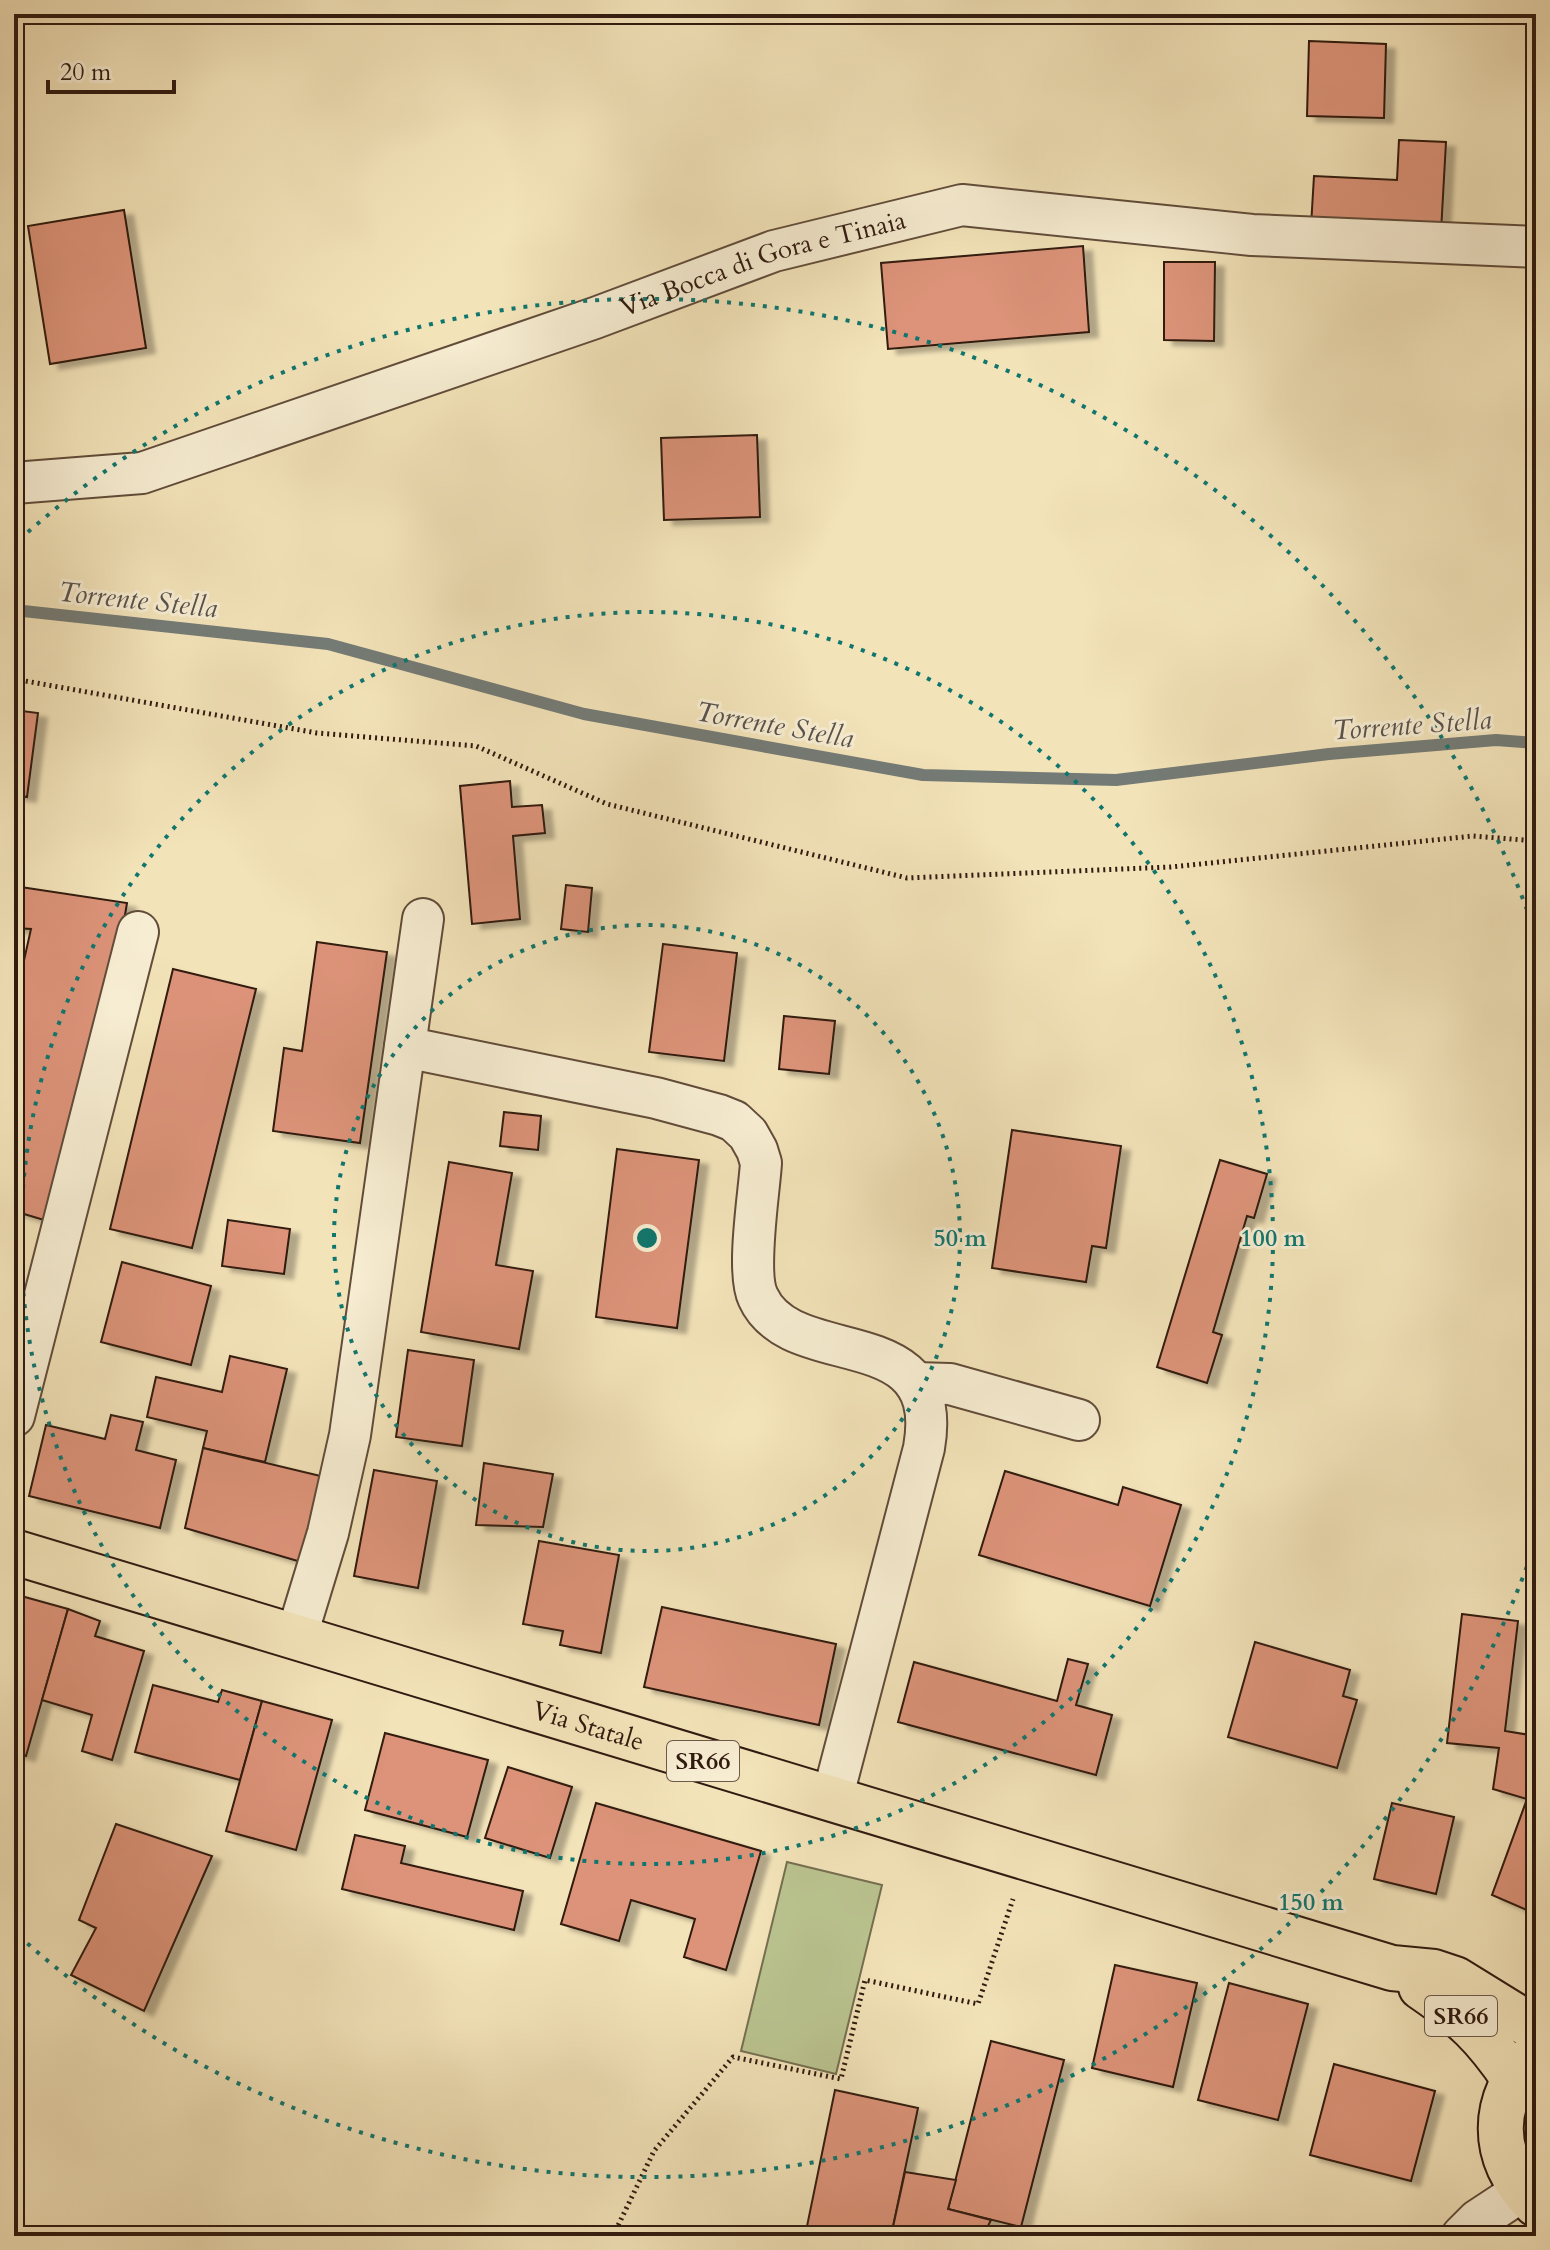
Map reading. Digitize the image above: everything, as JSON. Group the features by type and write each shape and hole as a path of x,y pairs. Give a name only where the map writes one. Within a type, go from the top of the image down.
{"main road":[{"name":"Via Statale","path":"14,1552 1392,1968 1434,1972 1455,1979 1536,2029"},
{"name":"Via Statale","path":"1392,1968 1453,2009 1525,2066"},
{"name":"SR66","path":"1525,2066 1505,2098 1501,2117 1502,2143 1508,2168 1529,2197"}],"street":[{"name":"Via Bocca di Gora e Tinaia","path":"14,483 142,473 595,318 774,251 962,205 1252,235 1536,247"},
{"path":"296,1638 328,1533 350,1435 423,919"},
{"path":"14,1416 138,932"},
{"path":"405,1047 656,1098 734,1121 748,1134 761,1163 753,1268 756,1294 764,1309 783,1325 801,1333 892,1364 915,1383 923,1398 926,1416 924,1448 832,1799"},
{"path":"915,1383 950,1384 1079,1420"},
{"path":"1462,2236 1478,2220 1529,2197"}],"path":[{"path":"14,679 317,733 476,746 607,804 907,878 1171,867 1473,836 1536,841"},
{"path":"613,2236 654,2151 733,2057 841,2079 865,1980 978,2004 1027,1858"}],"green space":[{"path":"787,1862 882,1885 836,2074 741,2051"}],"building":[{"path":"1309,41 1386,44 1384,118 1307,116"},
{"path":"1399,140 1446,142 1441,232 1311,226 1314,176 1397,180"},
{"path":"124,210 146,348 50,364 28,226"},
{"path":"1083,246 1089,332 888,349 881,263"},
{"path":"1164,262 1215,262 1214,341 1164,340"},
{"path":"757,435 760,517 664,520 661,438"},
{"path":"14,710 38,713 27,797 14,795"},
{"path":"510,781 512,807 542,805 545,833 513,836 520,919 472,924 460,786"},
{"path":"566,885 592,888 588,932 561,929"},
{"path":"14,886 127,903 118,957 44,1220 14,1211 14,1005 31,929 14,928"},
{"path":"317,942 387,952 360,1143 273,1131 284,1048 302,1051"},
{"path":"663,944 737,953 724,1061 649,1052"},
{"path":"173,969 256,989 192,1248 110,1229"},
{"path":"784,1016 835,1021 829,1074 779,1069"},
{"path":"504,1112 541,1116 538,1150 500,1146"},
{"path":"1012,1130 1121,1146 1106,1248 1092,1246 1086,1282 992,1268"},
{"path":"617,1149 699,1160 677,1328 596,1317"},
{"path":"1220,1160 1267,1174 1254,1218 1247,1216 1213,1332 1222,1335 1207,1383 1157,1367"},
{"path":"449,1162 512,1173 496,1265 533,1271 519,1349 421,1332"},
{"path":"228,1220 290,1229 284,1274 222,1266"},
{"path":"122,1262 211,1286 191,1365 101,1342"},
{"path":"14,1290 36,1296 14,1384"},
{"path":"408,1350 474,1360 462,1446 396,1437"},
{"path":"230,1356 287,1369 265,1462 203,1448 207,1431 147,1417 156,1377 222,1392"},
{"path":"111,1415 143,1422 136,1450 176,1460 160,1528 29,1496 46,1425 105,1439"},
{"path":"203,1448 333,1479 308,1564 185,1528"},
{"path":"484,1463 553,1474 543,1527 476,1525"},
{"path":"374,1470 437,1481 418,1588 354,1576"},
{"path":"1005,1471 1118,1505 1123,1487 1181,1505 1150,1606 979,1555"},
{"path":"539,1541 619,1555 601,1653 560,1645 563,1631 523,1624"},
{"path":"14,1594 68,1609 26,1756 14,1753"},
{"path":"662,1607 836,1644 819,1725 644,1687"},
{"path":"68,1609 100,1621 95,1636 144,1651 112,1760 82,1751 92,1715 42,1700"},
{"path":"1462,1614 1518,1621 1505,1731 1536,1736 1536,1914 1492,1895 1527,1799 1493,1789 1499,1748 1447,1743"},
{"path":"1255,1642 1350,1670 1343,1696 1357,1700 1337,1768 1228,1737"},
{"path":"1068,1659 1088,1664 1076,1705 1112,1715 1096,1775 898,1722 914,1662 1057,1701"},
{"path":"153,1685 218,1702 222,1690 262,1701 240,1780 135,1752"},
{"path":"262,1701 332,1720 296,1850 226,1831"},
{"path":"385,1733 488,1760 467,1837 365,1810"},
{"path":"508,1767 572,1787 550,1858 485,1838"},
{"path":"596,1803 761,1851 726,1970 684,1957 695,1919 631,1900 619,1941 561,1924"},
{"path":"1392,1803 1454,1817 1436,1894 1374,1879"},
{"path":"116,1824 212,1856 144,2011 71,1975 96,1928 79,1920"},
{"path":"355,1835 405,1846 401,1863 523,1891 514,1930 342,1889"},
{"path":"1115,1965 1197,1983 1173,2087 1092,2068"},
{"path":"1229,1983 1308,2004 1278,2120 1198,2100"},
{"path":"991,2041 1064,2060 1021,2227 948,2209"},
{"path":"1334,2064 1435,2091 1411,2181 1310,2155"},
{"path":"835,2090 918,2108 891,2236 805,2236"},
{"path":"905,2172 956,2180 948,2209 991,2220 983,2236 891,2236"}],"waterway":[{"name":"Torrente Stella","path":"14,610 328,644 584,714 923,775 1116,780 1329,754 1496,740 1536,743"}]}
